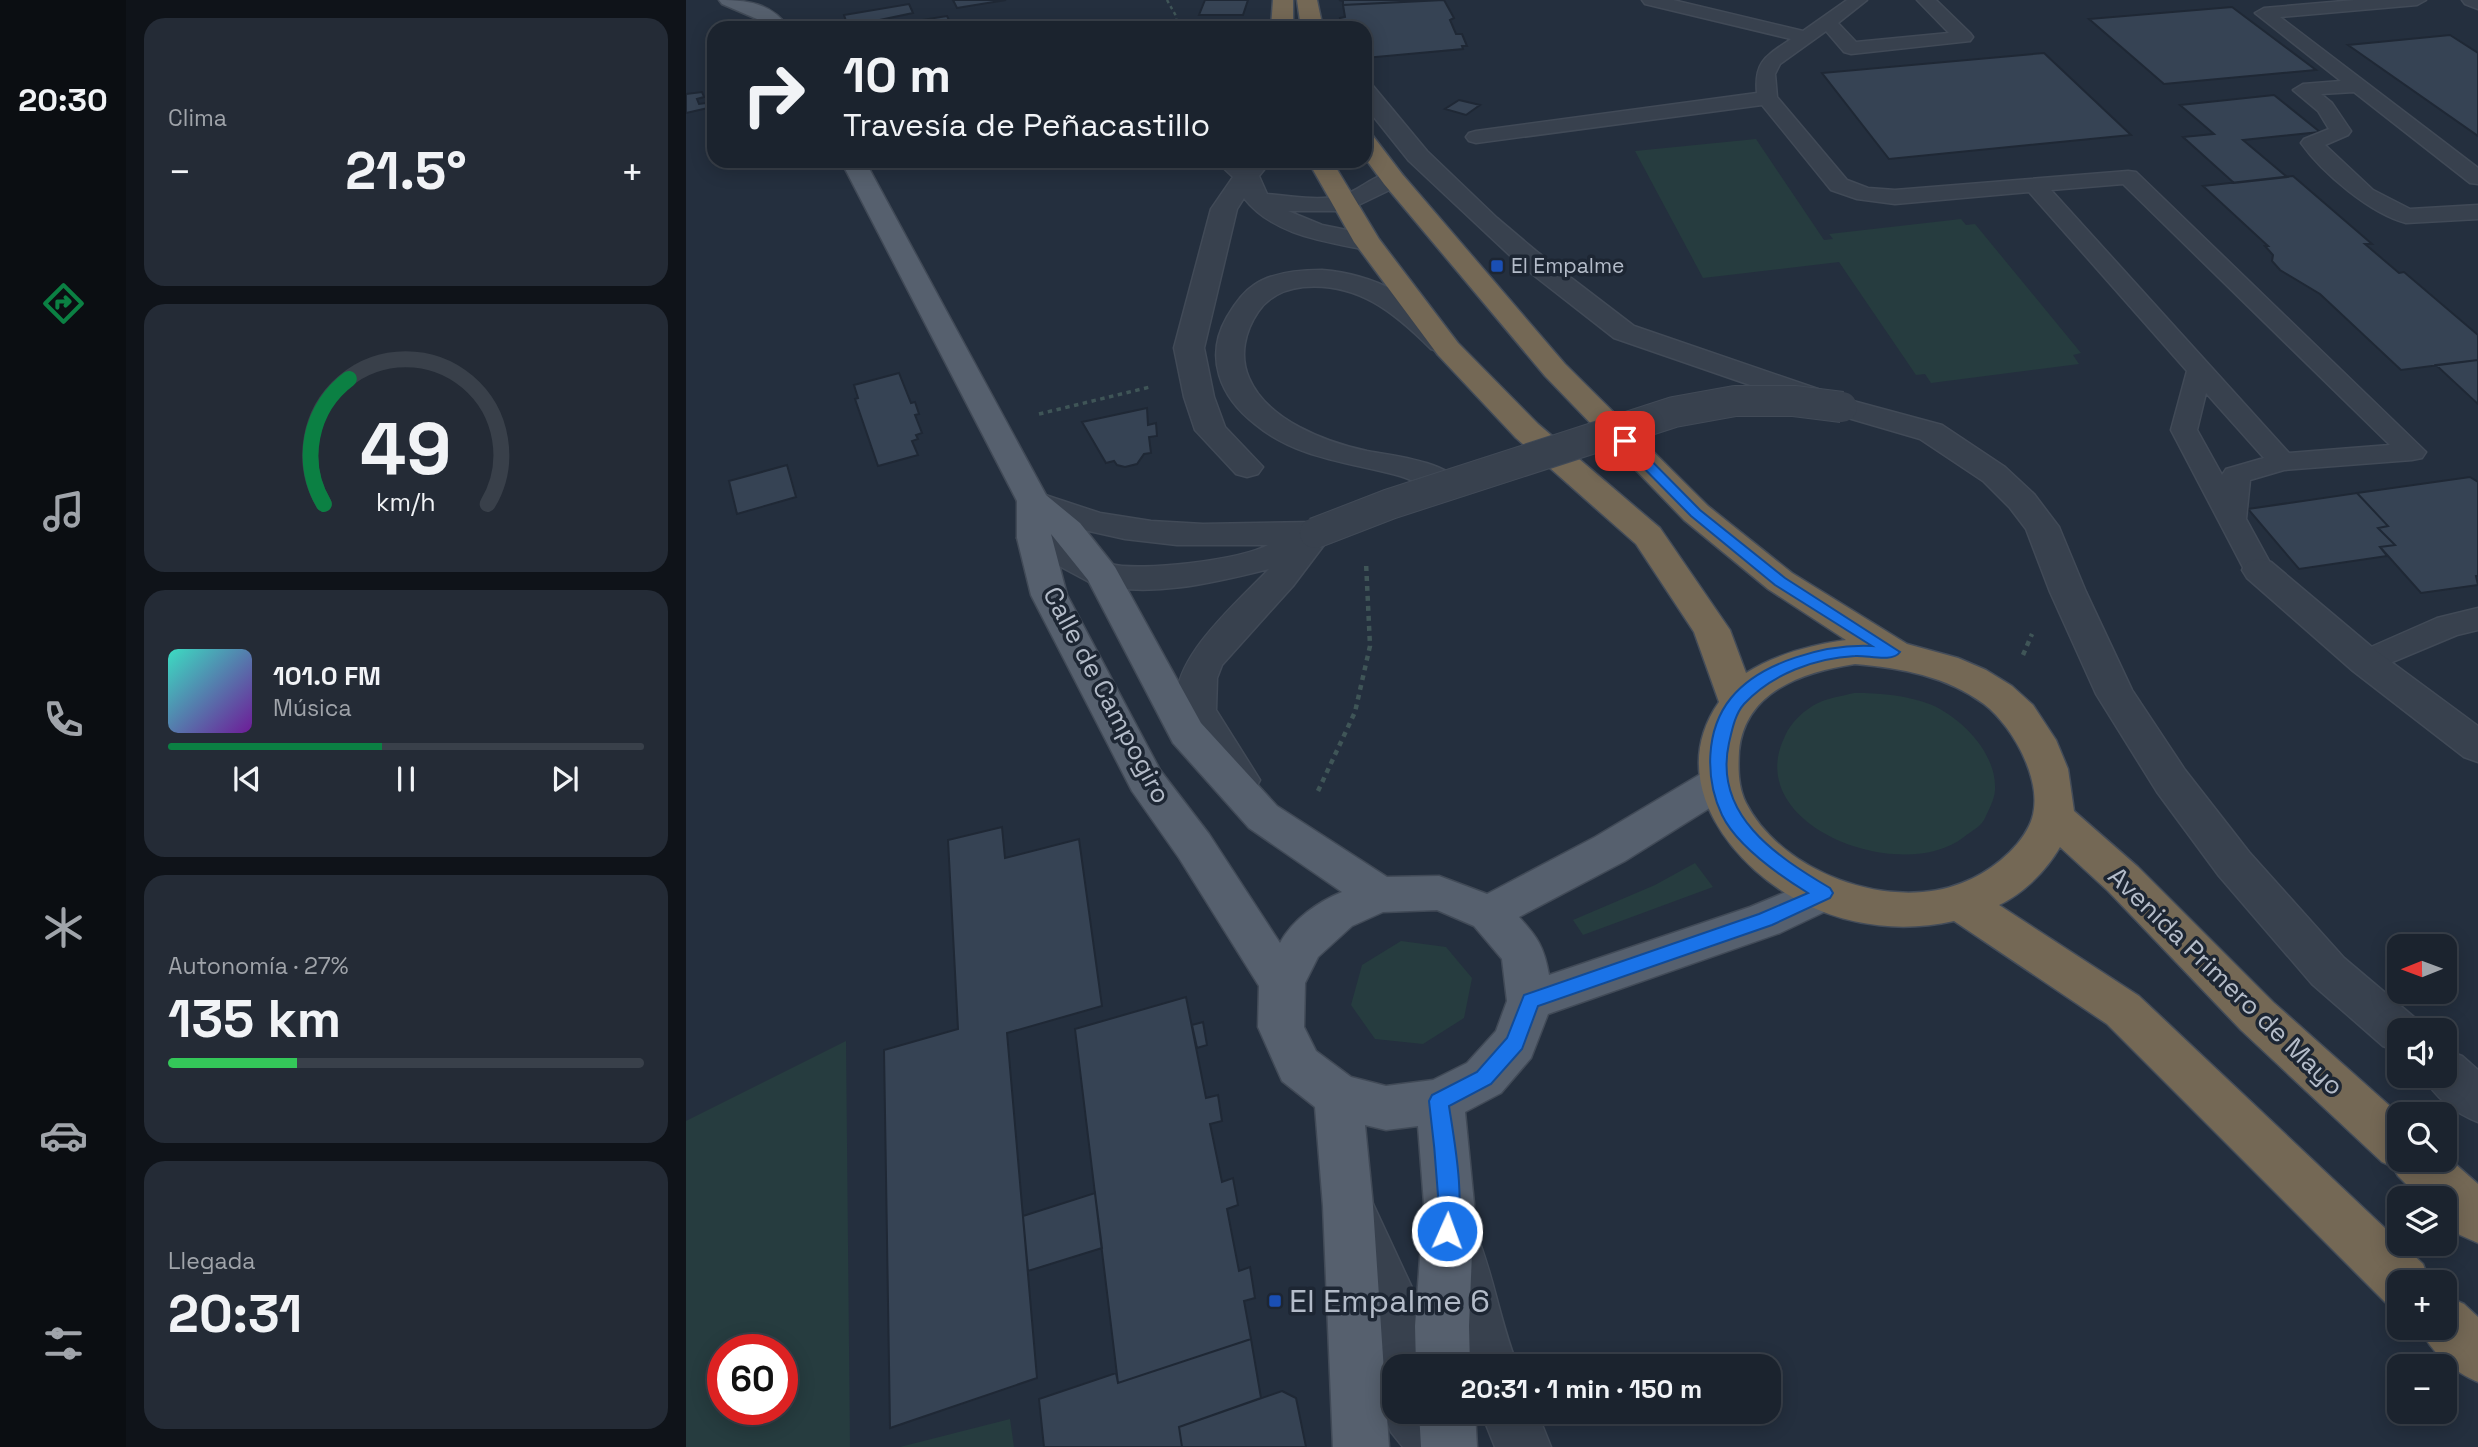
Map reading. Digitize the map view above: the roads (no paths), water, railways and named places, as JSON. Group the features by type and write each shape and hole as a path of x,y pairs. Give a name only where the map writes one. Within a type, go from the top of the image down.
{"highway":[{"path":"1282,21 1283,0"},
{"path":"1380,166 1555,370 1696,513 1780,581 1893,652"},
{"path":"1324,168 1367,242 1448,349 1527,431 1648,536 1712,629 1737,701"},
{"path":"1893,652 1968,675 2001,696 2028,724 2044,755 2051,783 2053,816 2040,844 2021,869 1993,890 1961,903 1923,909 1883,908 1853,903 1824,893 1786,871 1751,839 1730,814 1718,783 1718,755 1725,725 1737,701 1763,680 1793,664 1823,654 1893,652"},
{"name":"Avenida Primero de Mayo","path":"2053,816 2123,879 2257,1016 2387,1135"},
{"path":"1961,903 2123,1010 2391,1270"},
{"path":"2428,1172 2478,1218"},
{"path":"2457,1335 2478,1355"}],"main road":[{"path":"729,0 773,21"},
{"name":"Calle de Campogiro","path":"857,168 1034,520 1049,596 1146,780 1194,846 1282,983"},
{"name":"Calle de Campogiro","path":"1103,575 1187,733 1263,817 1380,895"},
{"path":"1489,913 1610,849 1718,783"},
{"path":"1439,893 1489,913 1522,952 1530,1001 1515,1043 1484,1078 1439,1101 1386,1108 1338,1096 1299,1066 1281,1027 1282,983 1302,944 1337,913 1380,895 1439,893"},
{"path":"1530,1001 1766,919 1824,893"},
{"path":"1338,1096 1348,1206 1361,1447"},
{"path":"1439,1101 1449,1205 1440,1332 1442,1354"},
{"path":"1448,1424 1450,1447"}],"street":[{"path":"2472,0 2478,3"},
{"path":"1372,100 1418,156 1527,257 1624,332 1842,407 1931,432 1965,452 1994,474 2022,501 2042,527 2068,592 2115,694 2171,781 2234,864 2328,971 2387,1022"},
{"path":"1261,201 1306,205 1346,203 1380,166"},
{"path":"1243,168 1224,209 1189,348 1199,397 1211,430 1247,467"},
{"path":"1245,168 1251,193 1280,219 1312,230 1367,242"},
{"path":"1448,349 1411,313 1355,283 1317,279 1288,281 1266,289 1244,307 1234,333 1230,366 1243,396 1269,420 1326,449 1415,470 1448,486"},
{"path":"1034,520 1103,575 1145,577 1214,571 1270,558 1315,533 1674,412 1735,401 1794,401 1842,407"},
{"path":"1034,520 1215,534 1315,533"},
{"path":"1263,817 1197,711 1198,678 1206,659 1280,578 1315,533"},
{"path":"2259,570 2366,662 2478,747"},
{"path":"2457,1082 2478,1100"},
{"path":"1449,1205 1464,1281 1486,1354"},
{"path":"1348,1206 1388,1292 1395,1354"},
{"path":"1420,1424 1438,1447"},
{"path":"1514,1424 1523,1447"}],"lane":[{"path":"1651,0 1806,37"},
{"path":"1858,0 1772,61 1765,74 1767,98 1839,185 1865,194 1895,197 2128,177 2412,452 2282,462 2236,475 2232,519"},
{"path":"1826,22 1851,48 1964,37 1926,0"},
{"path":"2417,0 2264,13 2478,178"},
{"path":"2285,30 2311,28"},
{"path":"2357,86 2303,90 2325,107 2341,131 2311,143 2365,195 2406,216 2478,212"},
{"path":"1476,137 1767,98"},
{"path":"2035,186 2199,373 2282,462"},
{"path":"2199,373 2185,430 2259,570"},
{"path":"2366,662 2448,626 2478,619"}],"place":[{"name":"El Empalme","path":"1497,266"},
{"name":"El Empalme 6","path":"1275,1301"}]}
